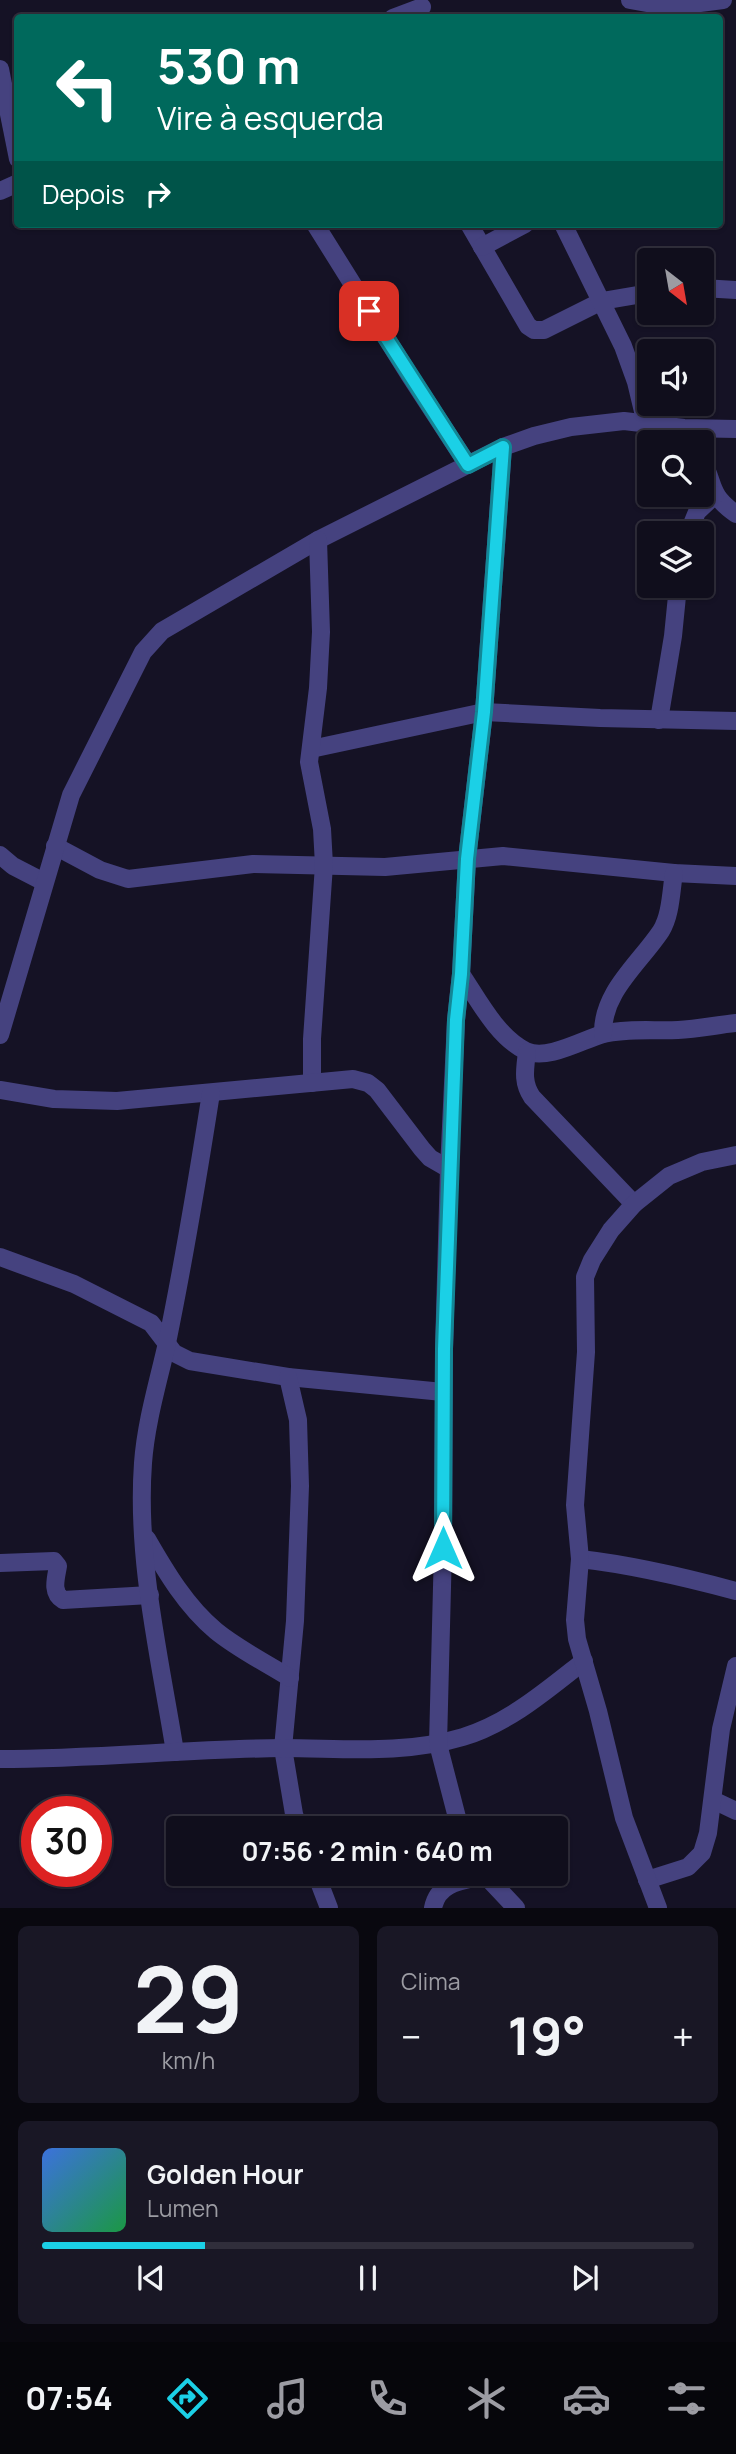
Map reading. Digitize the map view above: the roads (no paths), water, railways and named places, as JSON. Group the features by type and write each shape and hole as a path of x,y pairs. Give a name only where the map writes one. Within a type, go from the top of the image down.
{"street":[{"path":"630,0 668,7 723,0"},
{"path":"405,14 422,8"},
{"path":"0,69 14,139"},
{"path":"318,228 468,465"},
{"path":"471,228 528,326 534,330 544,330 602,300 637,295"},
{"path":"482,247 518,228"},
{"path":"565,228 623,346 636,382 646,424"},
{"path":"714,289 736,290"},
{"path":"0,1035 71,795 143,652 162,631 318,540 503,447 571,427 624,421 669,430"},
{"path":"714,432 736,429"},
{"path":"457,1816 438,1744 449,1169 467,859 484,712 503,447"},
{"path":"693,521 697,512 715,495 736,514"},
{"path":"312,1083 312,1039 324,865 322,829 310,776 321,632 318,540"},
{"path":"659,720 677,598"},
{"path":"311,750 484,712 736,721"},
{"path":"55,846 100,870 128,879 253,864 385,867 517,857 674,873 736,876"},
{"path":"0,855 13,866 44,882"},
{"path":"603,1034 607,1006 662,930 674,873"},
{"path":"461,974 495,1023 510,1040 527,1052 539,1053 567,1048 603,1034 679,1030 736,1023"},
{"path":"527,1052 524,1076 532,1097 634,1204"},
{"path":"0,1090 54,1098 103,1101 155,1099 353,1079 368,1083 377,1090 422,1149 449,1169"},
{"path":"175,1752 143,1533 143,1464 211,1093"},
{"path":"658,1908 624,1818 577,1639 575,1620 580,1559 575,1505 586,1352 585,1277 592,1260 611,1230 634,1204 669,1176 702,1162 736,1155"},
{"path":"0,1258 74,1284 118,1305 151,1323 174,1353 190,1361 288,1377 443,1392"},
{"path":"288,1377 298,1420 300,1486 295,1621 283,1748 295,1816"},
{"path":"143,1533 192,1607 217,1631 290,1678"},
{"path":"580,1559 664,1571 736,1591"},
{"path":"0,1563 54,1561 58,1566 55,1591 63,1600 150,1595"},
{"path":"0,1759 55,1759 283,1748 379,1750 438,1744 466,1736 520,1710 584,1661"},
{"path":"647,1880 688,1867 702,1853 708,1833 722,1729 736,1666"},
{"path":"713,1800 736,1811"},
{"path":"321,1886 329,1908"},
{"path":"433,1908 435,1897 445,1886"},
{"path":"495,1886 516,1908"}]}
